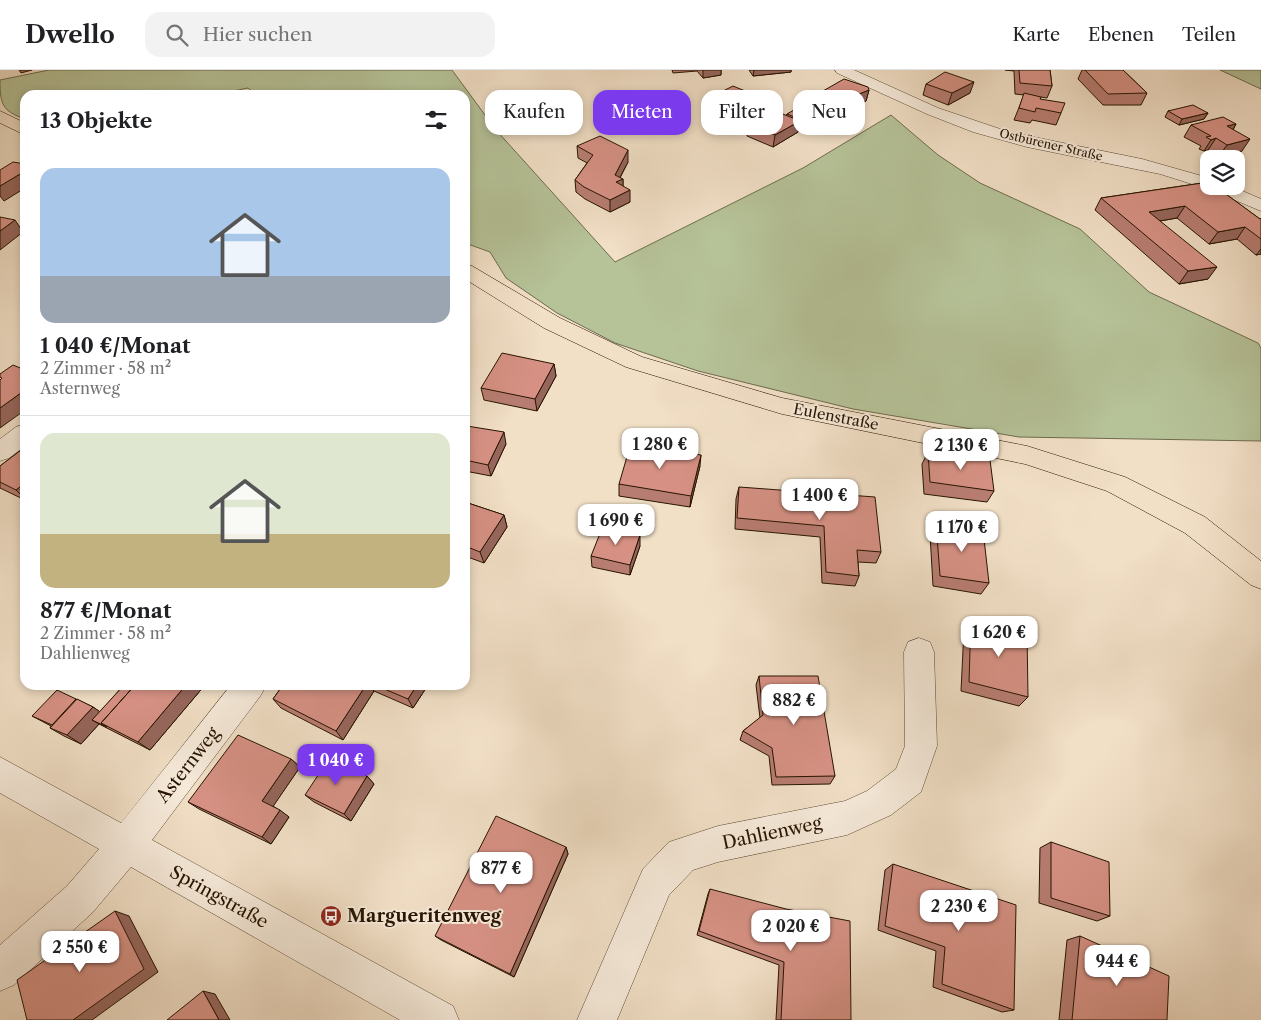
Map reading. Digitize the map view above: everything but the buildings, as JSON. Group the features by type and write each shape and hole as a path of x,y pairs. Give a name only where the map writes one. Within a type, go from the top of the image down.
{"main road":[{"path":"0,116 20,127"},
{"name":"Eulenstraße","path":"470,273 552,323 634,362 782,406 1027,455 1116,484 1194,525 1261,577"}],"street":[{"name":"Ostbürener Straße","path":"842,70 910,101 965,123 1025,141 1158,168 1200,181"},
{"path":"1236,195 1261,206"},
{"path":"0,452 20,437"},
{"name":"Dahlienweg","path":"597,1020 656,882 682,855 718,844 847,818 879,803 909,780 921,746 919,652"},
{"name":"Asternweg","path":"0,971 80,899 126,846 246,690"},
{"name":"Springstraße","path":"0,774 439,1020"}],"green space":[{"path":"49,70 452,70 467,90 250,90 248,88 238,90 20,90 20,117 11,113 4,106 0,80"},
{"path":"1220,70 1261,70 1261,89"},
{"path":"470,95 485,115 485,135 501,135 615,262 803,168 858,135 865,135 865,131 891,115 938,155 980,183 1080,229 1149,292 1258,343 1261,348 1261,441 1019,437 853,409 698,371 615,343 557,313 506,278 490,252 470,245"}],"place":[{"name":"Margueritenweg","path":"331,916"}]}
